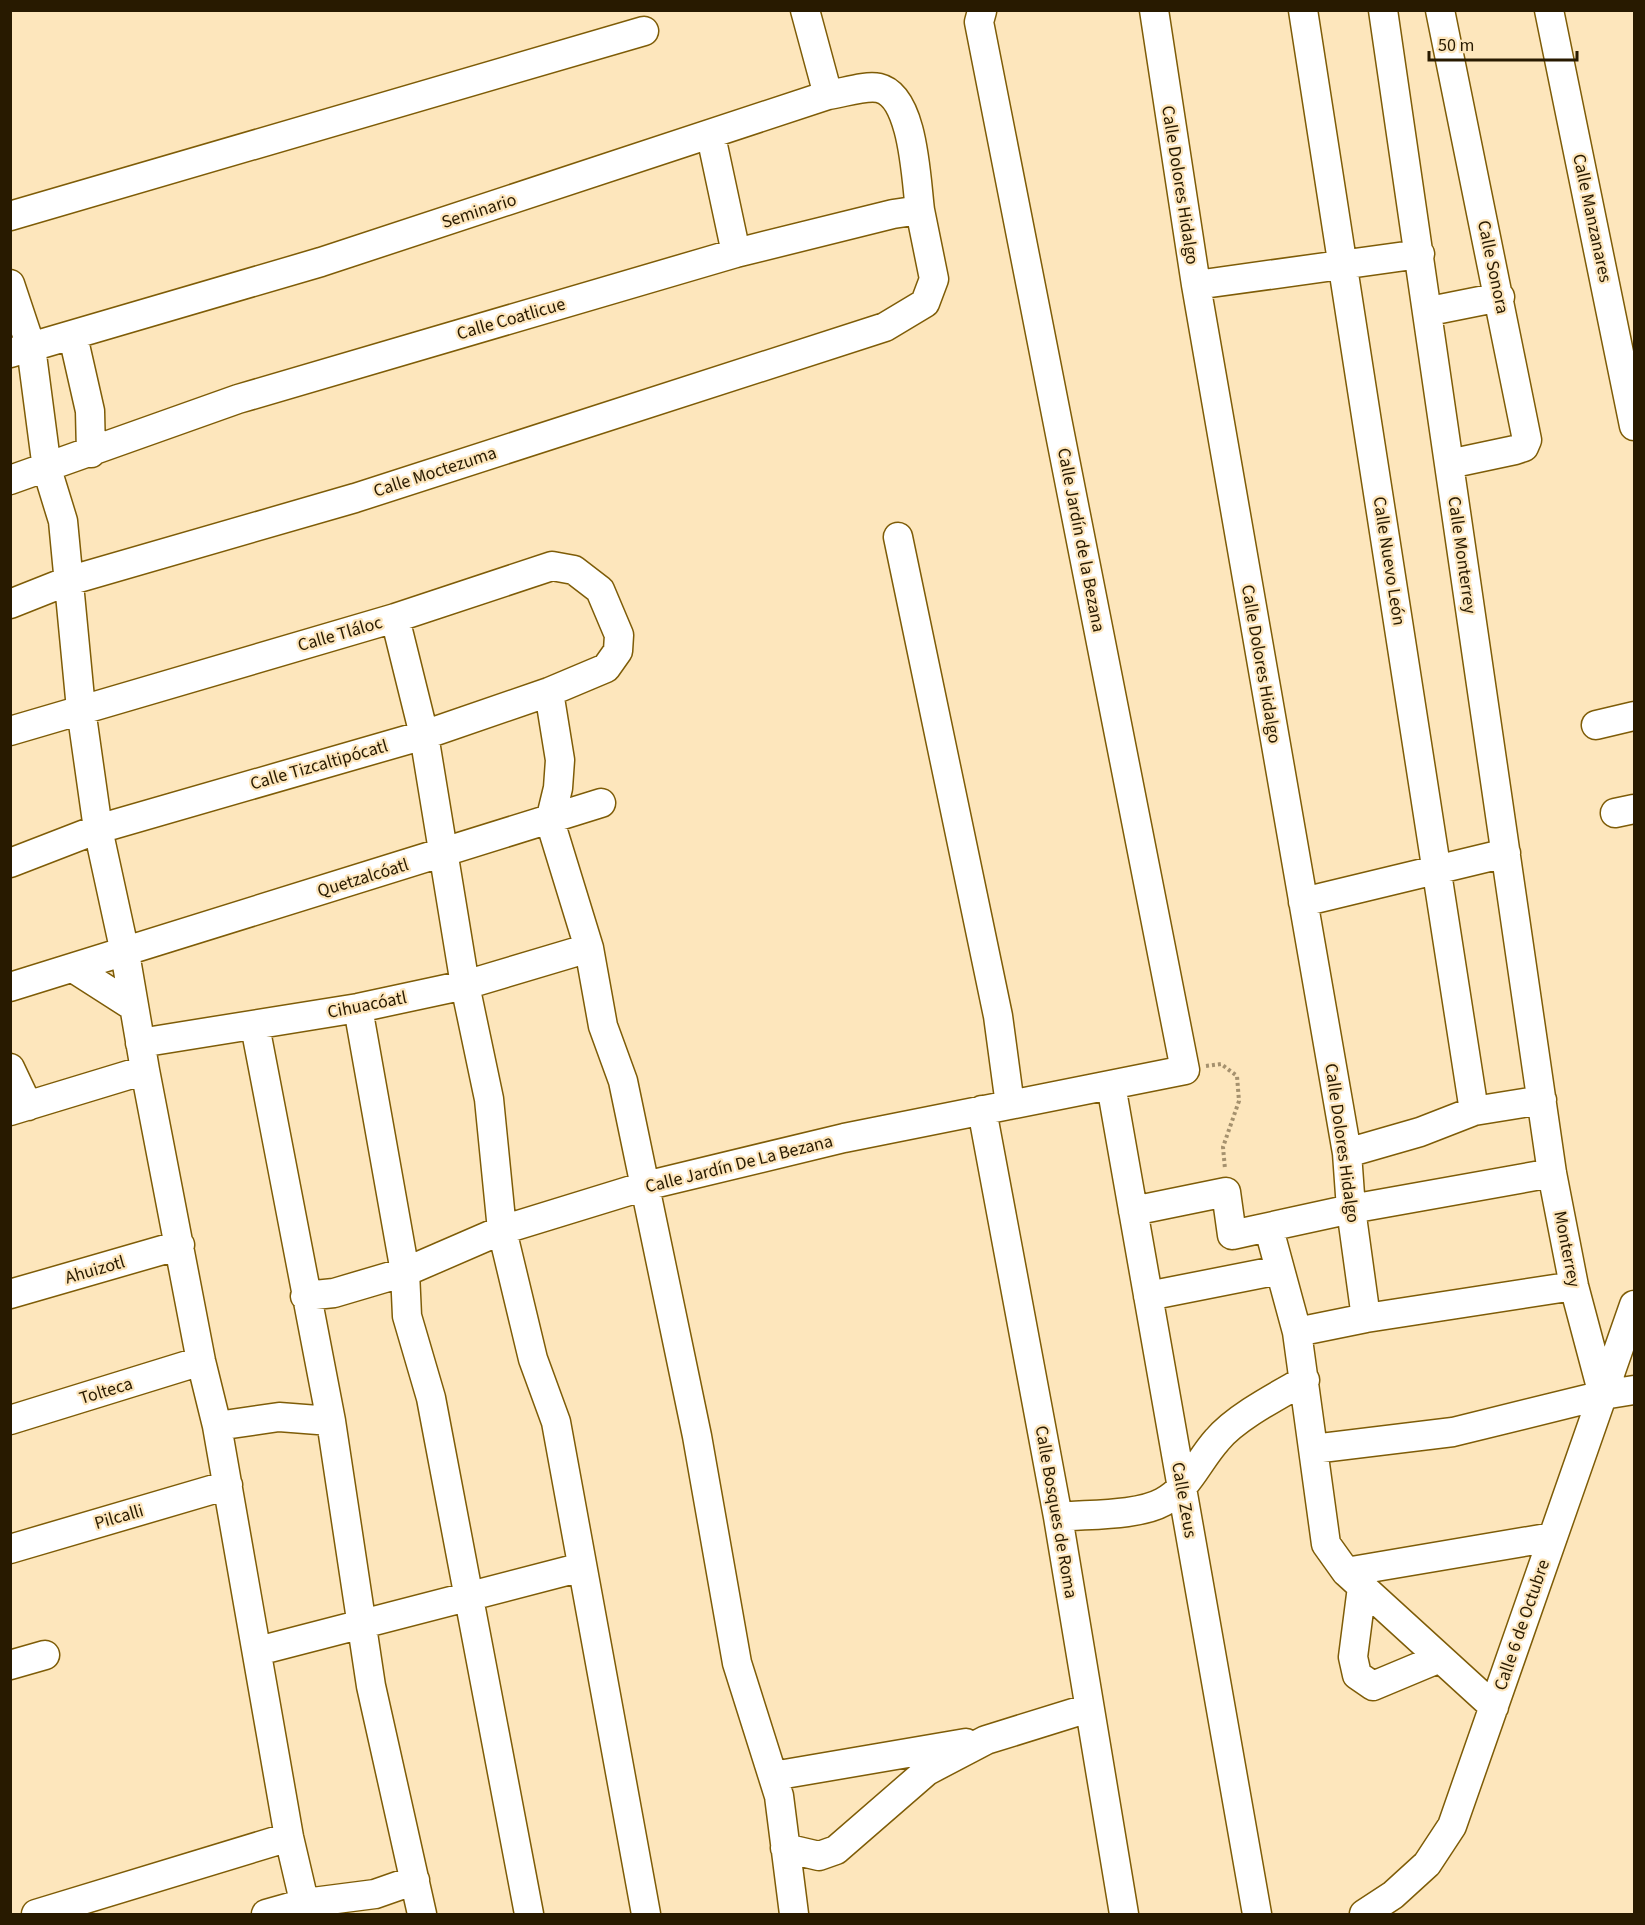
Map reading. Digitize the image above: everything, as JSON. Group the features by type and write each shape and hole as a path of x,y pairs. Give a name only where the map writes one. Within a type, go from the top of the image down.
{"street":[{"path":"805,10 828,95"},
{"name":"Calle Jardín de la Bezana","path":"982,10 979,22 1185,1070"},
{"name":"Calle Dolores Hidalgo","path":"1154,10 1196,285 1347,1154 1351,1209 1366,1318"},
{"name":"Calle Nuevo León","path":"1303,10 1474,1110"},
{"name":"Calle Monterrey","path":"1383,10 1430,311 1449,464 1542,1100"},
{"name":"Calle Sonora","path":"1440,10 1500,297 1527,440 1524,447 1515,450 1449,464"},
{"name":"Calle Manzanares","path":"1550,10 1635,426"},
{"path":"10,216 644,31"},
{"name":"Seminario","path":"21,350 321,262 711,136 828,95 876,87 890,92 900,106 912,145 920,210"},
{"path":"711,136 736,253"},
{"name":"Calle Coatlicue","path":"24,472 91,453 238,399 736,253 893,214 920,210"},
{"name":"Calle Moctezuma","path":"10,604 68,581 355,498 859,338 885,327 925,303 934,279 920,210"},
{"path":"1196,285 1341,263 1420,254"},
{"path":"10,284 21,350 24,472 63,521 81,709 98,828 125,953 142,1057 201,1361 217,1426 289,1837 306,1909"},
{"path":"1430,311 1500,297"},
{"path":"73,336 90,411 91,453"},
{"path":"90,411 120,442"},
{"path":"898,537 998,1016 1010,1105"},
{"name":"Calle Tláloc","path":"10,730 395,618 552,566 574,570 600,590 619,635 618,651"},
{"path":"395,618 424,735 465,984 489,1099 502,1230 533,1359 556,1422 646,1914"},
{"name":"Calle Tizcaltipócatl","path":"10,863 98,828 424,735 549,692 606,668 618,651"},
{"path":"549,692 560,760 558,788 550,821 589,948 603,1026 623,1081 697,1436 737,1663 779,1796 794,1914"},
{"path":"1596,725 1635,716"},
{"name":"Quetzalcóatl","path":"10,987 550,821 601,803"},
{"path":"1303,902 1506,853"},
{"name":"Cihuacóatl","path":"19,1109 142,1057 255,1026 358,1008 465,984 589,948"},
{"path":"73,968 134,1007"},
{"path":"358,1008 405,1272 407,1316 431,1398 529,1914"},
{"path":"255,1026 305,1296 331,1421 371,1686 422,1914"},
{"path":"10,1068 19,1109"},
{"name":"Calle Jardín De La Bezana","path":"305,1296 334,1293 405,1272 502,1230 645,1186 844,1138 1185,1070"},
{"name":"Calle Zeus","path":"1111,1085 1257,1914"},
{"path":"1347,1154 1420,1132 1474,1110 1542,1100"},
{"name":"Monterrey","path":"1542,1100 1552,1173 1574,1286 1603,1395"},
{"name":"Calle Bosques de Roma","path":"982,1110 1058,1517 1124,1914"},
{"path":"1232,1235 1269,1229 1351,1209 1552,1173"},
{"path":"1133,1211 1226,1192 1237,1279"},
{"path":"1269,1229 1298,1332 1326,1544 1354,1580 1494,1707"},
{"name":"Ahuizotl","path":"10,1294 180,1245"},
{"path":"1148,1296 1280,1270"},
{"path":"1298,1332 1366,1318 1574,1286"},
{"name":"Calle 6 de Octubre","path":"1364,1914 1393,1895 1427,1864 1452,1826 1634,1308"},
{"name":"Tolteca","path":"10,1420 201,1361"},
{"path":"1058,1517 1137,1509 1162,1503 1182,1489 1218,1438 1265,1402 1305,1380"},
{"path":"1313,1449 1453,1432 1603,1395 1635,1390"},
{"path":"217,1426 279,1417 331,1421"},
{"name":"Pilcalli","path":"10,1548 228,1485"},
{"path":"1354,1580 1553,1537"},
{"path":"258,1651 582,1567"},
{"path":"1354,1580 1353,1657 1357,1675 1373,1686 1440,1658"},
{"path":"10,1665 45,1655"},
{"path":"772,1776 925,1760 1089,1708"},
{"path":"785,1848 819,1856 836,1850 925,1760"},
{"path":"36,1914 289,1837"},
{"path":"266,1914 306,1909 375,1894 415,1880"}],"path":[{"path":"1185,1070 1221,1064 1238,1076 1239,1101 1223,1147 1226,1192"}]}
